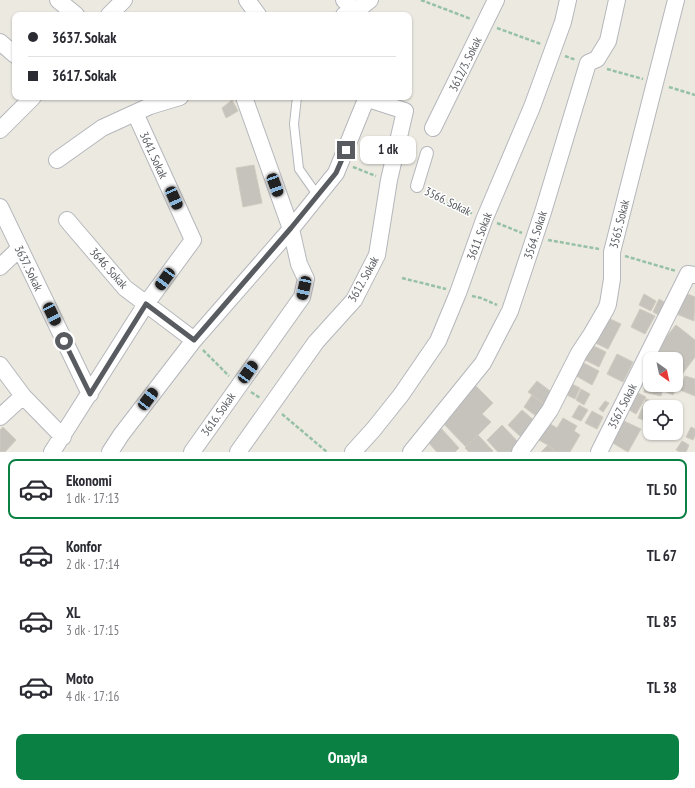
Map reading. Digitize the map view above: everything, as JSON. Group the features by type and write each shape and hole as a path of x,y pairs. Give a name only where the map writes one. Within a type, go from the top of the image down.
{"street":[{"path":"58,0 72,12"},
{"path":"112,12 124,0"},
{"path":"247,0 256,12"},
{"path":"344,0 351,12"},
{"path":"355,12 370,0"},
{"name":"3612/3. Sokak","path":"433,128 496,0"},
{"name":"3611. Sokak","path":"354,452 401,395 438,341 485,218 532,107 563,22 568,0"},
{"name":"3564. Sokak","path":"411,452 483,363 510,311 588,63 597,59 608,41 617,0"},
{"name":"3565. Sokak","path":"520,452 550,410 579,353 608,304 612,279 612,252 676,0"},
{"path":"0,42 12,52"},
{"path":"0,130 30,100"},
{"path":"57,160 102,128 150,106 170,100"},
{"name":"3616. Sokak","path":"192,452 302,297 306,279 299,264 291,228 245,100"},
{"path":"110,452 121,434 194,340 291,228 336,173 367,100"},
{"name":"3612. Sokak","path":"238,452 316,342 354,300 377,255 389,180 405,111 374,100"},
{"name":"3641. Sokak","path":"135,113 193,240 146,304"},
{"path":"417,186 427,153"},
{"name":"3637. Sokak","path":"0,207 90,394"},
{"name":"3646. Sokak","path":"67,220 125,288 194,340"},
{"path":"0,267 20,248"},
{"name":"3567. Sokak","path":"599,452 691,275"},
{"path":"52,452 63,437 146,304"},
{"path":"0,365 23,396 63,437"},
{"path":"0,417 23,396"}],"lane":[{"path":"297,100 294,124 300,170 318,196"}],"path":[{"path":"340,163 389,180"},
{"name":"3566. Sokak","path":"417,186 443,202 534,238 612,252 691,275"}],"building":[{"path":"232,100 238,111 226,118 222,108"},
{"path":"254,165 262,203 243,207 236,168"},
{"path":"683,292 695,297 694,321 674,313"},
{"path":"644,294 656,301 651,311 639,305"},
{"path":"659,299 666,303 659,315 653,312"},
{"path":"640,309 655,316 645,334 631,327"},
{"path":"604,316 621,324 608,349 591,341"},
{"path":"676,325 695,340 695,357 683,373 683,352 654,352"},
{"path":"588,343 606,352 599,367 581,358"},
{"path":"617,354 633,362 623,382 607,374"},
{"path":"580,361 599,371 592,385 573,374"},
{"path":"685,376 695,379 695,396 683,391 683,382"},
{"path":"537,381 554,394 548,407 528,392"},
{"path":"572,384 580,388 575,399 567,395"},
{"path":"476,386 493,403 482,414 491,422 466,447 441,421"},
{"path":"581,389 590,394 584,405 576,400"},
{"path":"636,392 646,397 636,414 626,408"},
{"path":"644,392 662,392 661,396"},
{"path":"666,392 674,392 673,395"},
{"path":"532,395 548,407 540,419 524,407"},
{"path":"605,401 609,403 603,412 599,409"},
{"path":"579,405 588,410 581,421 572,417"},
{"path":"643,406 643,420 638,418"},
{"path":"522,410 536,422 522,438 508,425"},
{"path":"592,411 603,417 597,429 585,423"},
{"path":"563,418 577,426 574,431 580,435 570,452 556,452 548,445 535,438 545,421 557,428"},
{"path":"624,421 641,429 628,452 611,442"},
{"path":"502,425 521,445 514,452 498,452 487,440"},
{"path":"439,426 459,448 455,452 437,452 425,439"},
{"path":"3,427 16,440 5,452 0,452 0,430"},
{"path":"691,427 695,429 695,436 693,440 686,437"},
{"path":"478,435 493,451 492,452 469,452 465,448"},
{"path":"682,441 689,445 686,452 676,450"},
{"path":"548,445 556,452 541,452"}],"route":[{"path":"64,341 90,394 146,304 194,340 291,228 336,173 346,150"}]}
